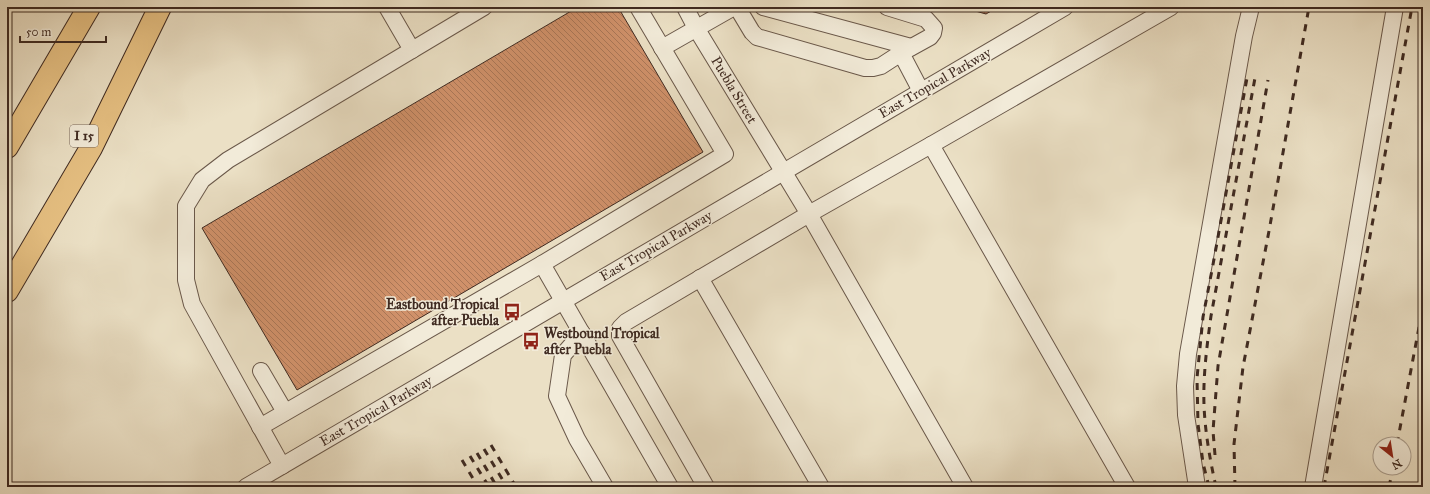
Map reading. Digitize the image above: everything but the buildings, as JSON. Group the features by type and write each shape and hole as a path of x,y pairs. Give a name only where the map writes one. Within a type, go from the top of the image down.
{"highway":[{"path":"7,147 89,7"},
{"name":"I 15","path":"7,262 103,103 157,7"},
{"path":"7,292 91,148 160,7"}],"street":[{"path":"387,7 412,50"},
{"path":"282,466 192,304 186,280 186,206 202,180 228,160 484,7"},
{"path":"260,427 542,264 725,154 638,7"},
{"name":"Puebla Street","path":"685,7 696,28 809,214 965,487"},
{"path":"662,48 735,7 757,37 865,68 873,68 881,66 930,37 933,33 934,28 926,19 887,7"},
{"path":"764,7 906,50"},
{"name":"East Tropical Parkway","path":"246,487 1065,7"},
{"path":"706,487 620,336 620,328 626,322 809,214 1170,7"},
{"path":"1197,487 1186,415 1185,386 1188,354 1244,36 1251,7"},
{"path":"1313,487 1395,7"},
{"path":"906,50 921,91"},
{"path":"931,145 1127,487"},
{"path":"542,264 670,487"},
{"path":"700,278 821,487"},
{"path":"582,333 563,355 557,396 577,439 605,487"},
{"path":"261,371 285,412"}],"railway":[{"path":"1235,487 1234,444 1243,367 1309,7"},
{"path":"1324,487 1412,7"},
{"path":"1209,487 1203,463 1198,424 1197,378 1203,317 1247,78"},
{"path":"1216,487 1208,446 1205,415 1204,383 1206,360 1211,316 1255,78"},
{"path":"1215,455 1213,431 1218,366 1268,80"},
{"path":"1399,436 1423,306"},
{"path":"491,445 516,487"},
{"path":"484,449 507,487"},
{"path":"477,453 497,487"},
{"path":"470,456 489,487"},
{"path":"462,460 478,487"},
{"path":"1389,487 1391,476"}],"place":[{"name":"Eastbound Tropical after Puebla","path":"512,312"},
{"name":"Westbound Tropical after Puebla","path":"531,341"}]}
